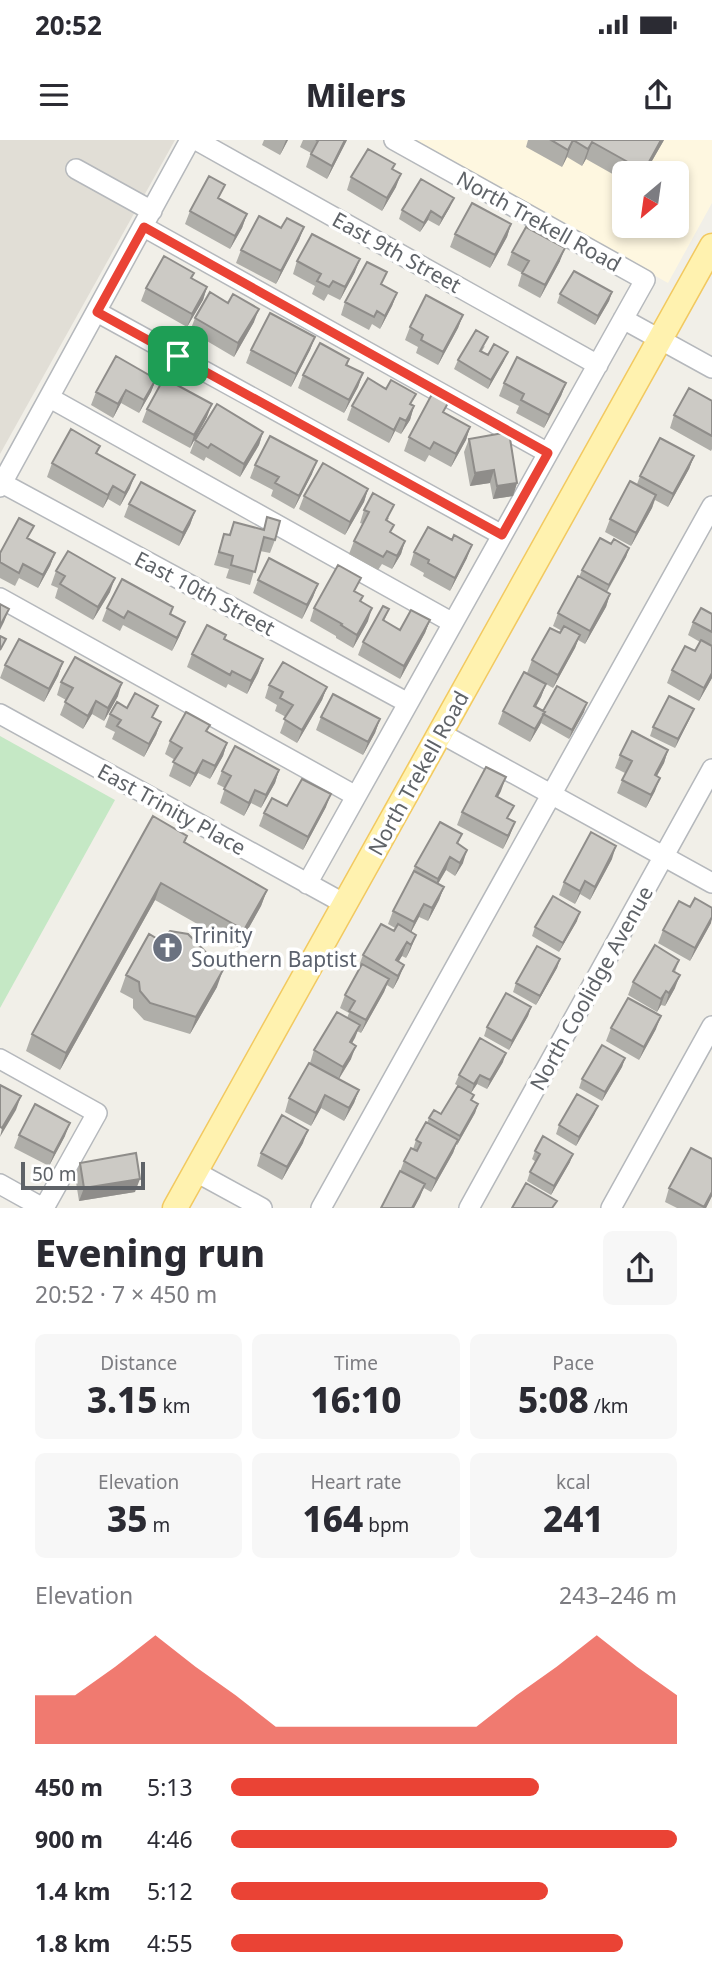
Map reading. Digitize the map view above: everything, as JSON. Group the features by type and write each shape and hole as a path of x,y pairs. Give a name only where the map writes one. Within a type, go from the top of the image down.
{"main road":[{"name":"North Trekell Road","path":"176,1208 712,246"}],"street":[{"path":"1,485 193,140"},
{"name":"East 9th Street","path":"193,140 598,365"},
{"name":"North Trekell Road","path":"307,884 645,280 394,140"},
{"path":"76,169 148,219 548,453"},
{"path":"97,312 502,535"},
{"path":"623,319 712,368"},
{"path":"50,398 453,622"},
{"name":"East 10th Street","path":"1,485 408,703"},
{"path":"321,1208 712,506"},
{"path":"0,598 356,796"},
{"name":"East Trinity Place","path":"0,714 345,904"},
{"path":"440,733 712,883"},
{"name":"North Coolidge Avenue","path":"469,1208 712,769"},
{"path":"611,1208 712,1026"},
{"path":"0,1059 97,1113 44,1208 0,1184"},
{"path":"196,1172 262,1208"}],"shaded area":[{"path":"0,140 175,140 0,454"},
{"path":"412,140 712,140 712,203 668,283"}],"green space":[{"path":"0,736 115,800 0,1008"}],"building":[{"path":"316,140 345,140 332,166 311,154 318,141"},
{"path":"551,140 573,140 568,150"},
{"path":"573,140 661,140 649,161 626,161 592,142 588,149"},
{"path":"368,149 395,164 392,169 401,174 387,198 351,177"},
{"path":"209,176 225,185 218,198 247,214 235,236 190,211"},
{"path":"421,179 454,198 442,218 431,211 424,223 402,210"},
{"path":"472,203 511,224 495,255 455,234"},
{"path":"259,216 281,228 287,218 304,227 281,271 241,250"},
{"path":"526,227 565,248 545,285 522,273 529,261 512,252"},
{"path":"312,234 360,259 345,287 333,281 329,287 317,281 321,274 297,261"},
{"path":"164,256 194,273 191,278 207,287 192,314 146,288"},
{"path":"367,262 387,272 381,284 397,293 385,316 377,311 374,317 345,302"},
{"path":"574,271 612,292 598,316 560,294"},
{"path":"210,292 228,303 233,294 259,309 238,343 195,318"},
{"path":"426,295 463,315 443,352 421,340 423,335 410,327"},
{"path":"270,313 315,337 296,374 251,350"},
{"path":"476,330 488,337 480,351 488,355 494,344 508,352 491,380 458,360"},
{"path":"320,343 349,359 346,365 363,373 349,400 303,375"},
{"path":"116,356 156,379 144,400 126,390 118,404 96,392"},
{"path":"517,357 566,383 549,415 521,400 524,394 504,383"},
{"path":"164,378 212,404 194,435 147,409"},
{"path":"368,378 386,389 391,380 416,394 410,404 414,406 406,421 400,418 394,430 352,406"},
{"path":"689,388 712,401 712,436 674,415"},
{"path":"432,394 448,403 443,412 470,427 456,454 434,442 430,449 409,437"},
{"path":"217,404 263,432 244,464 211,444 208,448 195,440"},
{"path":"71,429 100,446 96,453 135,475 125,493 113,486 108,495 52,463"},
{"path":"509,432 517,483 497,486 494,470 475,473 469,439"},
{"path":"270,436 317,461 299,496 275,483 279,477 255,465"},
{"path":"660,438 694,456 673,494 640,476"},
{"path":"323,463 368,489 350,522 304,496"},
{"path":"630,481 656,495 636,533 610,519"},
{"path":"141,482 195,511 183,533 129,504"},
{"path":"373,493 394,505 386,520 394,525 390,532 405,541 397,556 387,551 383,557 354,541 369,512 364,510"},
{"path":"267,517 280,521 275,540 264,537 255,572 231,565 233,556 219,552 224,534 230,535 234,522 264,530"},
{"path":"19,518 34,526 27,538 55,553 43,575 23,564 19,573 0,562 0,553"},
{"path":"428,527 452,540 454,535 472,545 455,578 414,552"},
{"path":"600,538 611,544 614,539 629,548 609,585 582,570"},
{"path":"68,551 115,578 98,607 60,584 65,576 56,571"},
{"path":"269,558 318,584 307,605 258,580"},
{"path":"338,565 361,578 354,591 363,596 360,601 372,608 357,635 314,608"},
{"path":"578,576 610,594 590,631 558,613"},
{"path":"122,579 173,607 170,614 185,622 177,638 128,611 124,618 107,608"},
{"path":"0,604 9,609 0,626"},
{"path":"383,606 389,609 383,620 400,630 411,610 430,620 404,666 363,642"},
{"path":"701,608 712,614 712,632 693,622"},
{"path":"207,625 226,635 224,639 263,659 251,681 232,671 230,675 192,654"},
{"path":"564,626 580,635 558,675 532,660 550,628 560,633"},
{"path":"0,636 6,639 0,650"},
{"path":"19,639 63,662 49,689 5,665"},
{"path":"701,640 712,646 712,673 704,688 672,670 685,646 695,651"},
{"path":"75,657 122,683 108,708 96,701 88,716 65,702 73,688 61,682"},
{"path":"283,662 327,687 302,730 284,719 293,705 280,698 283,692 269,685"},
{"path":"524,672 546,684 534,706 545,712 535,729 503,711"},
{"path":"557,686 587,703 572,730 543,714"},
{"path":"135,693 158,706 152,717 161,722 149,744 117,726 121,720 110,714 117,702 127,708"},
{"path":"333,694 380,719 368,742 321,717"},
{"path":"669,696 694,709 678,739 653,727"},
{"path":"186,712 210,725 206,731 227,743 215,766 203,760 195,774 173,762 182,748 170,741"},
{"path":"632,731 668,750 655,775 660,778 651,795 622,780 632,761 620,755"},
{"path":"235,746 279,770 266,795 255,790 249,803 224,789 231,776 222,771"},
{"path":"486,767 506,777 496,796 514,806 507,818 515,822 508,836 462,812"},
{"path":"302,779 331,794 308,837 264,813 272,798 287,806"},
{"path":"153,816 187,836 184,842 267,890 244,930 161,883 66,1053 32,1034"},
{"path":"440,822 462,834 457,843 467,850 460,863 450,857 438,879 415,866"},
{"path":"591,832 616,846 595,887 585,881 580,891 564,882"},
{"path":"414,871 444,887 432,908 424,904 414,922 393,911"},
{"path":"553,896 580,912 563,943 535,927"},
{"path":"695,898 712,908 712,917 695,948 663,930 679,901 690,907"},
{"path":"381,924 394,931 398,924 416,935 411,945 407,942 396,960 404,965 398,976 363,955"},
{"path":"170,931 188,934 223,970 196,1017 150,1003 140,991 139,982 126,975 149,934 161,941"},
{"path":"655,945 679,960 673,971 680,975 669,993 666,991 661,999 633,982"},
{"path":"537,946 560,959 540,996 516,983"},
{"path":"362,964 389,979 366,1020 349,1011 355,1001 345,995"},
{"path":"506,993 531,1007 512,1041 487,1027"},
{"path":"628,998 661,1016 644,1047 611,1028"},
{"path":"337,1012 360,1025 350,1042 356,1046 343,1067 314,1050"},
{"path":"480,1038 506,1053 490,1080 480,1075 474,1084 459,1075"},
{"path":"602,1045 625,1058 605,1092 582,1079"},
{"path":"309,1063 359,1090 349,1108 325,1095 316,1113 289,1098"},
{"path":"0,1085 21,1096 2,1128 0,1127"},
{"path":"458,1086 474,1095 471,1100 478,1104 460,1136 429,1118 434,1110 441,1114"},
{"path":"577,1094 598,1106 579,1137 559,1125"},
{"path":"35,1104 70,1123 54,1153 19,1135"},
{"path":"282,1115 308,1130 287,1167 261,1153"},
{"path":"426,1122 458,1140 436,1179 404,1161 411,1148 417,1151 421,1143 416,1140"},
{"path":"543,1136 573,1154 554,1186 530,1172 540,1154 535,1151"},
{"path":"691,1148 712,1159 712,1192 704,1207 669,1188"},
{"path":"136,1153 140,1179 84,1188 80,1163"},
{"path":"400,1171 425,1184 412,1208 381,1208"},
{"path":"526,1183 557,1201 552,1208 512,1208"}],"place":[{"name":"Trinity Southern Baptist","path":"168,947"}],"route":[{"path":"144,227 548,453 502,535 178,356 97,312 144,227"}]}
